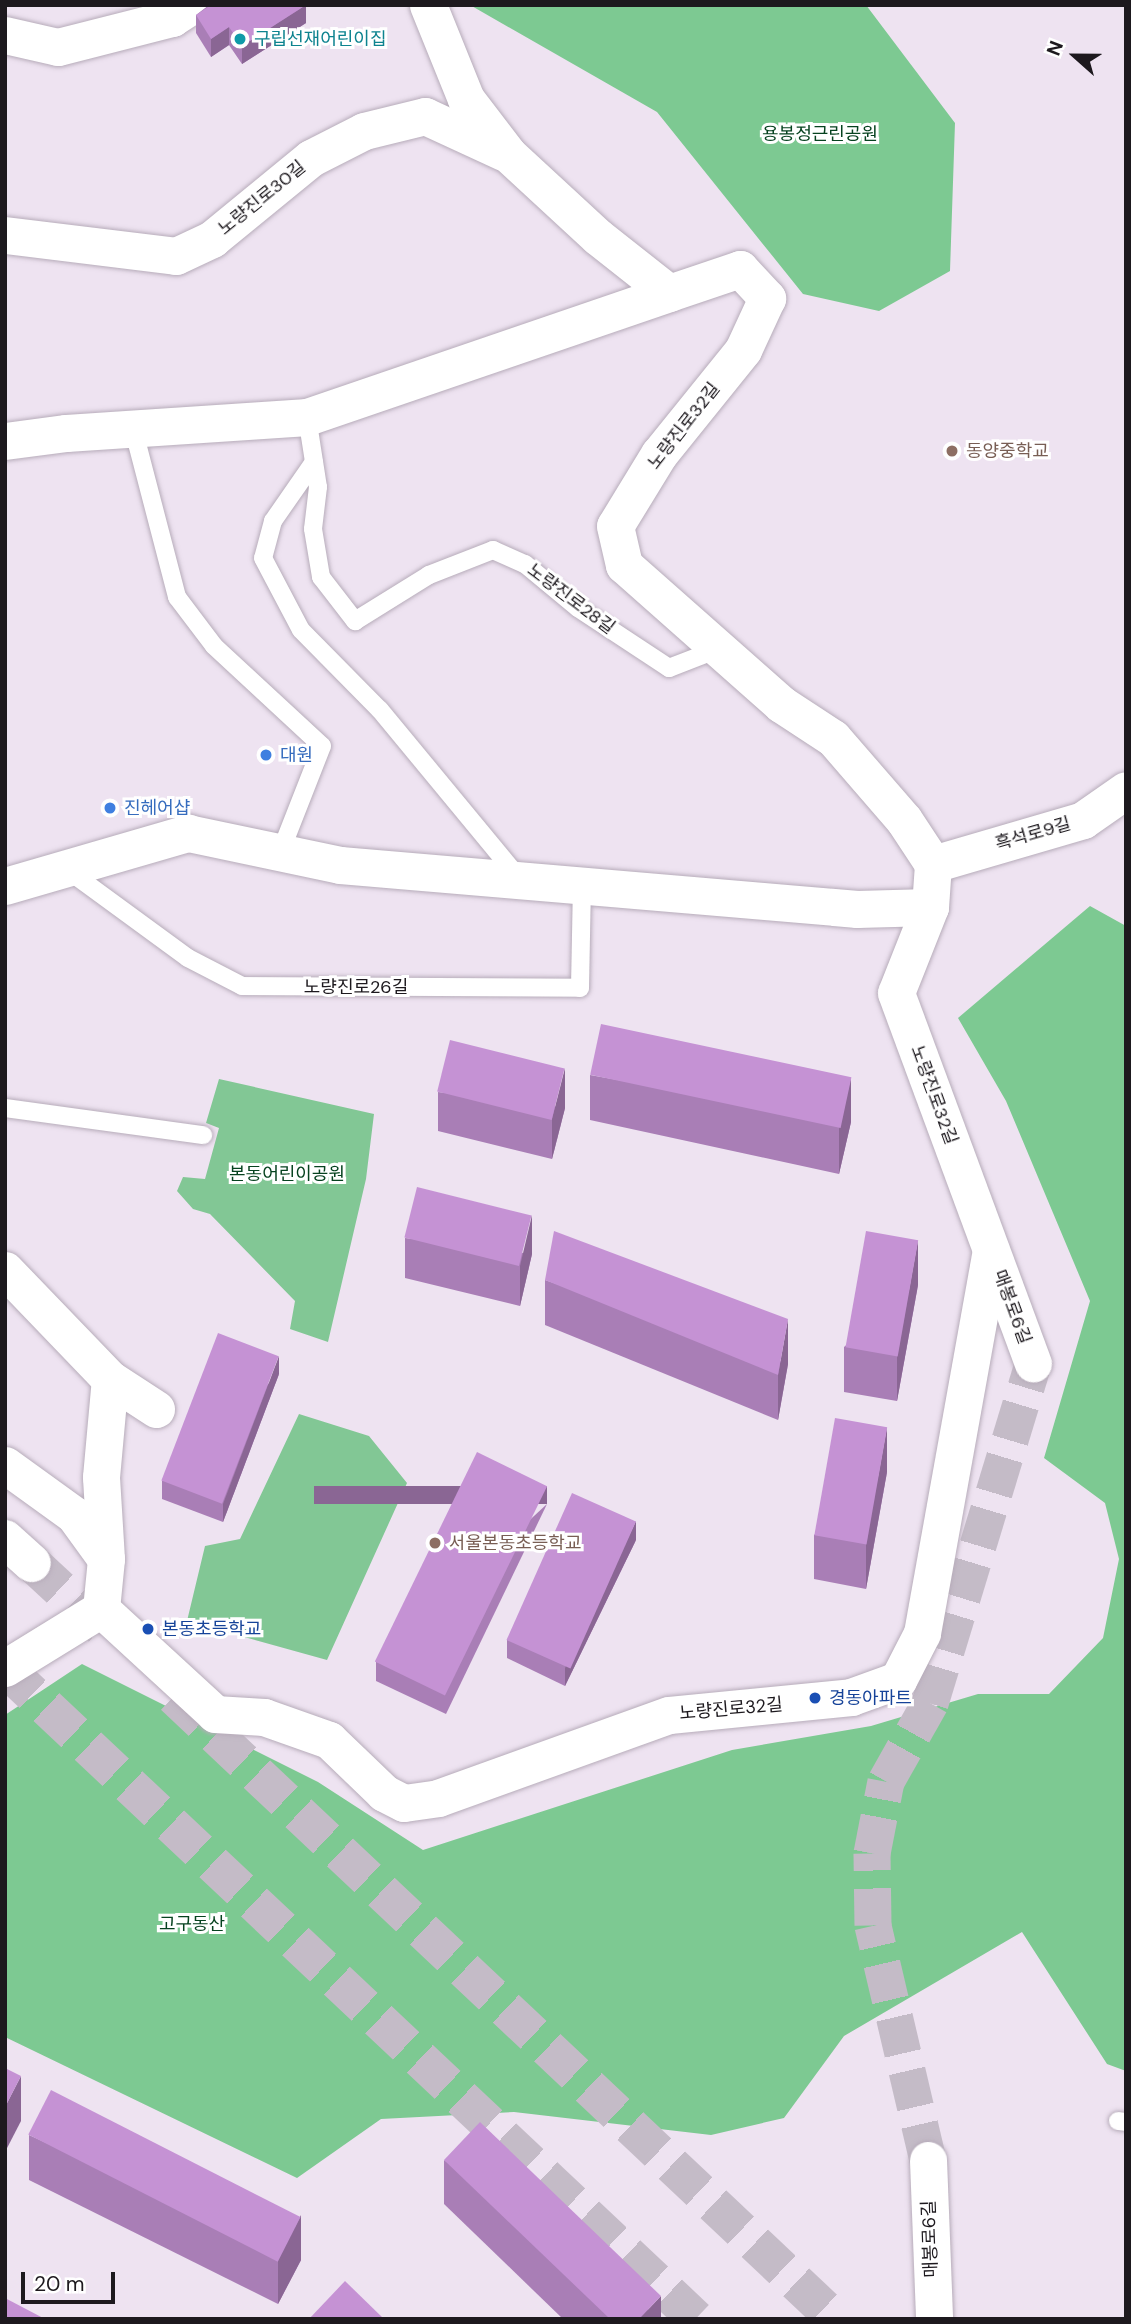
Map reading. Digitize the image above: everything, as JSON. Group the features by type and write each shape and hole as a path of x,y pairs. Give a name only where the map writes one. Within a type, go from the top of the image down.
{"street":[{"path":"5,35 58,47 172,18 192,5"},
{"path":"428,5 466,99 508,154 668,293"},
{"name":"노량진로30길","path":"5,235 176,256 212,239 311,158 364,131 425,116 508,154"},
{"name":"노량진로32길","path":"101,1609 215,1714 264,1717 329,1740 384,1793 404,1803 438,1798 669,1715 851,1697 898,1680 922,1633 991,1250 895,993 930,907 933,864 904,820 833,738 780,704 624,565 615,526 659,454 743,350 767,298 740,270 668,293"},
{"path":"5,441 133,428 307,417 668,293"},
{"name":"흑석로9길","path":"933,864 1083,820 1126,790"},
{"path":"5,886 188,833 340,865 857,909 930,907"},
{"name":"매봉로6길","path":"991,1250 1033,1364"},
{"path":"5,1270 110,1379 156,1409"},
{"path":"5,1668 101,1609 106,1559 101,1476 110,1379"},
{"path":"5,1465 74,1516 106,1559"},
{"name":"매봉로6길","path":"928,2160 934,2319"}],"lane":[{"name":"노량진로28길","path":"307,417 318,487 313,529 321,577 355,621 429,575 493,550 525,564 578,608 669,668 718,649"},
{"path":"133,428 177,597 214,646 321,746 280,853"},
{"path":"314,462 273,521 263,558 301,630 380,710 521,881"},
{"name":"노량진로26길","path":"65,868 188,958 242,986 580,988 582,886"},
{"path":"5,1108 203,1135"}],"green space":[{"name":"용봉정근린공원","path":"470,5 866,5 955,123 950,271 879,311 803,294 657,112"},
{"name":"고구동산","path":"1090,906 1126,926 1126,2071 1107,2064 1022,1932 844,2036 784,2118 711,2135 514,2112 381,2119 297,2178 5,2037 5,1715 82,1664 318,1782 423,1850 732,1750 871,1726 978,1694 1049,1694 1103,1638 1119,1559 1105,1503 1044,1458 1090,1301 1006,1101 958,1018"},
{"name":"본동어린이공원","path":"219,1079 374,1114 366,1179 328,1342 290,1329 295,1301 210,1214 193,1209 177,1191 183,1177 205,1179 219,1128 206,1123"},
{"path":"299,1414 369,1436 407,1483 327,1660 187,1621 205,1546 240,1539"}],"building":[{"path":"211,5 306,5 242,46 229,27 211,39 196,15"},
{"path":"601,1024 851,1077 841,1128 590,1075"},
{"path":"450,1040 564,1069 552,1120 437,1091"},
{"path":"417,1187 531,1216 519,1266 404,1237"},
{"path":"554,1231 788,1319 778,1375 545,1280"},
{"path":"866,1231 918,1240 898,1356 846,1347"},
{"path":"218,1333 279,1356 222,1504 161,1481"},
{"path":"835,1418 887,1427 867,1544 814,1535"},
{"path":"477,1452 547,1486 445,1696 375,1661"},
{"path":"572,1493 636,1521 570,1669 507,1640"},
{"path":"5,2068 21,2076 5,2107"},
{"path":"51,2090 300,2217 278,2262 28,2135"},
{"path":"480,2122 661,2296 639,2319 610,2319 444,2160"},
{"path":"345,2281 384,2319 309,2319"},
{"path":"5,2298 45,2319 5,2319"}],"tunnel":[{"path":"928,2160 873,1925 872,1853 886,1781 930,1703 1033,1364"},
{"path":"32,1563 113,1638"},
{"path":"5,1668 696,2319"},
{"path":"174,1696 835,2319"}],"place":[{"name":"구립선재어린이집","path":"240,39"},
{"name":"동양중학교","path":"952,451"},
{"name":"대원","path":"266,755"},
{"name":"진헤어샵","path":"110,808"},
{"name":"서울본동초등학교","path":"435,1543"},
{"name":"본동초등학교","path":"148,1629"},
{"name":"경동아파트","path":"815,1698"}]}
